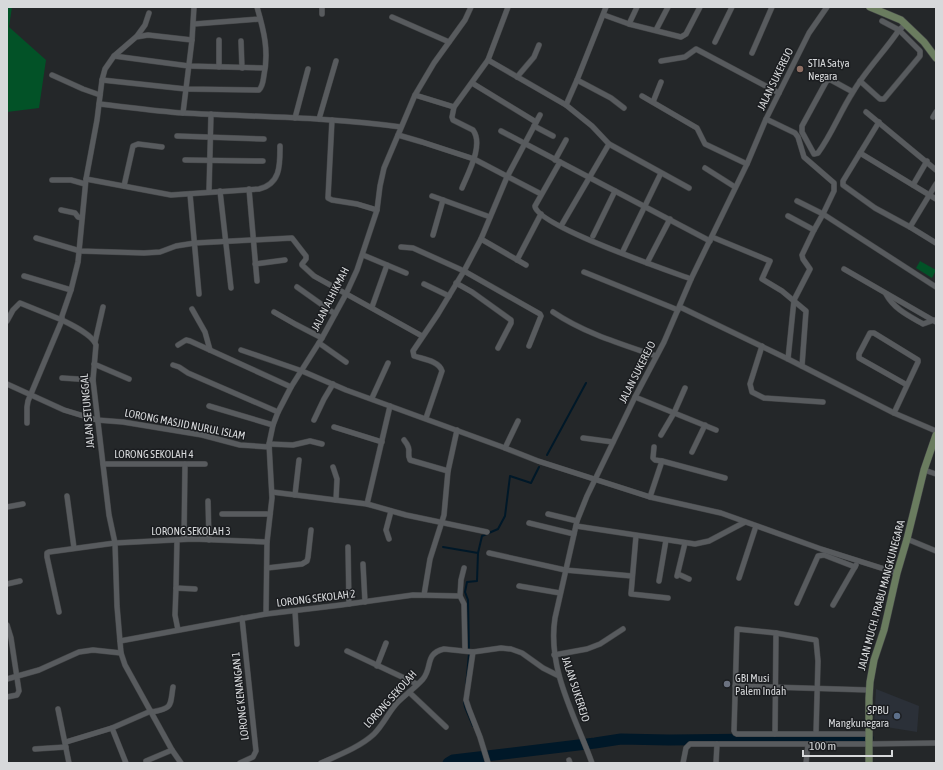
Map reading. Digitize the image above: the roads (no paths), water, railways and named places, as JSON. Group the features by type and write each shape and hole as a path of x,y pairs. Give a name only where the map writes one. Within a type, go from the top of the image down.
{"main road":[{"path":"870,7 901,20 924,42 936,58"},
{"name":"JALAN MUCH. PRABU MANGKUNEGARA","path":"869,763 869,690 874,660 884,630 897,573 924,470 936,435"}],"street":[{"path":"183,113 194,24 194,7"},
{"path":"102,80 186,89 258,90 262,87 267,52 257,7"},
{"path":"322,7 322,14"},
{"name":"JALAN ALHIKMAH","path":"266,614 267,542 272,492 269,446 273,425 291,387 302,371 346,294 363,255 378,210 381,179 415,95 434,63 465,20 471,7"},
{"path":"462,188 474,159 477,146 476,136 470,128 453,120 452,117 454,107 488,60 508,7"},
{"path":"566,105 606,7"},
{"path":"629,24 637,7"},
{"path":"656,30 668,7"},
{"path":"604,15 629,24 679,37 684,36 700,7"},
{"path":"714,42 732,7"},
{"path":"752,53 772,7"},
{"name":"JALAN SUKEREJO","path":"592,763 559,676 554,654 553,630 565,570 577,524 595,480 679,308 691,279 747,164 766,119 809,33 828,7"},
{"path":"27,423 27,407 39,373 62,320 62,313 77,269 80,251 85,181 105,69 114,56 136,37 145,25 149,13"},
{"path":"392,17 449,42"},
{"path":"194,24 260,18"},
{"path":"860,81 880,99 884,100 920,56 920,51 899,30 882,21"},
{"path":"853,92 831,80 826,82 802,126 802,132 814,154 818,154 860,81 899,30 906,24"},
{"path":"136,37 148,35 192,40"},
{"path":"219,40 219,67"},
{"path":"241,41 242,68"},
{"path":"517,77 534,57 540,45"},
{"path":"661,61 685,57 696,49 779,94"},
{"path":"114,56 189,66 265,68"},
{"path":"488,60 566,105 592,126 609,144 689,188"},
{"path":"319,119 336,61"},
{"path":"295,118 308,68"},
{"path":"52,75 80,88 100,95"},
{"path":"577,80 610,98 624,108"},
{"path":"653,102 661,82"},
{"path":"472,83 553,136"},
{"path":"415,95 454,107"},
{"path":"642,96 697,128 704,144 747,164"},
{"path":"99,104 183,113 319,119 373,123 401,127"},
{"path":"866,112 936,170"},
{"path":"209,191 211,114"},
{"path":"426,418 442,373 437,364 413,355 413,351 433,322 464,271 481,239 507,177 540,115"},
{"path":"766,119 795,132 804,157 834,183 834,191 802,257 810,269 794,300 788,358"},
{"path":"332,120 328,198 378,210"},
{"path":"878,122 843,182 843,185 875,208 936,243"},
{"path":"501,131 644,206 711,239 769,260 770,261 762,279 794,300 806,313 802,366"},
{"path":"398,135 474,159 541,194"},
{"path":"177,136 264,139"},
{"path":"566,140 534,208 535,210 589,241 691,279"},
{"path":"124,186 133,146 138,144 162,147"},
{"path":"561,226 609,144"},
{"path":"52,180 85,181 124,186 171,195 264,188 273,181 279,171 280,146"},
{"path":"860,153 936,199"},
{"path":"185,160 210,159 262,161"},
{"path":"913,185 926,161"},
{"path":"705,168 735,187"},
{"path":"622,253 661,173"},
{"path":"910,227 936,184"},
{"path":"249,189 257,281"},
{"path":"220,191 230,288"},
{"path":"593,236 615,191"},
{"path":"190,194 199,294"},
{"path":"432,196 490,217"},
{"path":"433,235 443,200"},
{"path":"797,201 823,214 936,287"},
{"path":"61,210 75,213 78,217 82,218"},
{"path":"517,260 541,214"},
{"path":"788,216 814,230"},
{"path":"647,263 670,219"},
{"path":"36,238 80,251 144,253 160,252 176,246 195,243 294,238 306,256 306,260 302,264 314,276 422,336"},
{"path":"481,239 526,265"},
{"path":"401,247 413,248 464,271 541,314 528,346"},
{"path":"363,255 406,273"},
{"path":"255,264 285,260"},
{"path":"372,308 387,265"},
{"path":"844,269 935,321"},
{"path":"584,272 679,308 788,358 894,413 936,430"},
{"path":"24,276 71,290"},
{"path":"456,283 472,292 511,320 511,323 498,348"},
{"path":"424,284 449,296"},
{"path":"297,287 335,314"},
{"path":"886,294 889,301 895,306 923,324 935,321"},
{"path":"7,321 13,310 20,302 62,320 89,336 95,342"},
{"name":"JALAN SETUNGGAL","path":"103,308 95,342 96,352 93,380 109,515 115,543 121,653 125,665 172,750 181,763"},
{"path":"192,309 205,332 210,350"},
{"path":"274,312 320,340 346,362"},
{"path":"553,312 583,329 656,356"},
{"path":"894,413 918,362 917,359 874,333 870,333 859,355 859,358 907,385"},
{"path":"178,346 187,340 291,387"},
{"path":"762,346 750,384 752,392 764,398 823,402"},
{"path":"242,350 302,371 332,384 538,461 650,497 710,510 897,573"},
{"path":"372,398 388,363"},
{"path":"94,364 129,379"},
{"path":"173,365 278,412"},
{"path":"62,378 93,380"},
{"name":"LORONG MASJID NURUL ISLAM","path":"7,384 64,410 97,420 122,422 202,435 240,445 293,445 310,442 322,444"},
{"path":"314,420 332,384"},
{"path":"661,435 674,413 685,388"},
{"path":"635,397 716,430"},
{"path":"209,406 273,425"},
{"path":"367,504 390,406"},
{"path":"505,448 518,421"},
{"path":"692,452 705,425"},
{"path":"334,427 382,442"},
{"path":"424,595 430,559 442,523 445,508 448,471 456,430"},
{"path":"582,438 613,442"},
{"path":"404,440 409,447 410,460 448,471"},
{"path":"654,447 653,458 655,460 725,478"},
{"path":"295,495 299,460"},
{"path":"650,497 662,461"},
{"name":"LORONG SEKOLAH 4","path":"103,464 206,464"},
{"path":"184,540 185,464"},
{"path":"333,466 337,479 336,500"},
{"path":"924,470 936,474"},
{"path":"272,492 367,504 442,523 487,532"},
{"path":"67,496 74,548"},
{"path":"208,501 209,540"},
{"path":"7,507 23,504"},
{"path":"389,539 386,530 391,511"},
{"path":"222,514 270,514"},
{"path":"548,514 577,524 636,536 695,544 706,543 745,522"},
{"path":"529,524 574,534"},
{"path":"739,578 756,526"},
{"path":"267,568 302,564 307,561 311,530"},
{"path":"636,536 632,576 632,595 668,598"},
{"path":"907,539 936,551"},
{"path":"177,540 175,615 178,630"},
{"name":"LORONG SEKOLAH 3","path":"59,612 47,554 49,552 115,543 177,540 267,542"},
{"path":"659,581 666,540"},
{"path":"685,543 678,575 689,579"},
{"path":"348,547 349,604"},
{"path":"489,553 565,570 632,576"},
{"path":"797,603 818,556 820,555 855,567"},
{"path":"833,605 858,561"},
{"path":"363,564 365,602"},
{"path":"464,568 461,580 460,596 464,604 469,651 466,700 488,761"},
{"path":"7,584 20,581"},
{"path":"519,586 560,593"},
{"path":"176,588 195,589"},
{"name":"LORONG SEKOLAH 2","path":"120,641 266,614 396,597 424,595 460,596"},
{"path":"295,611 297,644"},
{"name":"LORONG KENANGAN 1","path":"240,763 250,761 256,750 242,618"},
{"path":"7,628 11,638 18,694 7,697"},
{"path":"554,654 587,649 600,644 623,629"},
{"path":"816,734 818,689 816,640 776,633 737,629 735,686 735,732 737,734 775,734 816,734 868,734"},
{"path":"775,734 776,633"},
{"path":"377,666 386,643"},
{"name":"LORONG SEKOLAH","path":"321,763 368,739 375,733 396,704 425,676 430,658 435,653 444,649 469,651 501,648 511,649 522,653 543,668 559,676"},
{"path":"7,679 46,668 79,652 93,650 121,653"},
{"path":"347,651 417,684"},
{"path":"735,686 869,690"},
{"path":"35,749 66,745 151,712 164,710 171,704 173,687"},
{"path":"409,692 446,727"},
{"path":"58,709 69,763"},
{"path":"112,728 126,763"},
{"path":"682,763 686,748 690,744 936,743"},
{"path":"716,763 717,744"},
{"path":"806,763 808,744"},
{"path":"146,761 172,750"}],"waterway":[{"path":"547,455 586,383"},
{"path":"466,686 469,654 468,600 465,592 467,582 477,581 478,553 482,536 498,529 505,516 510,476 531,483 539,467"},
{"path":"443,547 478,553"},
{"path":"464,702 473,726"},
{"path":"448,763 453,760 621,739 868,738"}],"place":[{"name":"STIA Satya Negara","path":"800,69"},
{"name":"GBI Musi Palem Indah","path":"727,684"},
{"name":"SPBU Mangkunegara","path":"897,716"}]}
